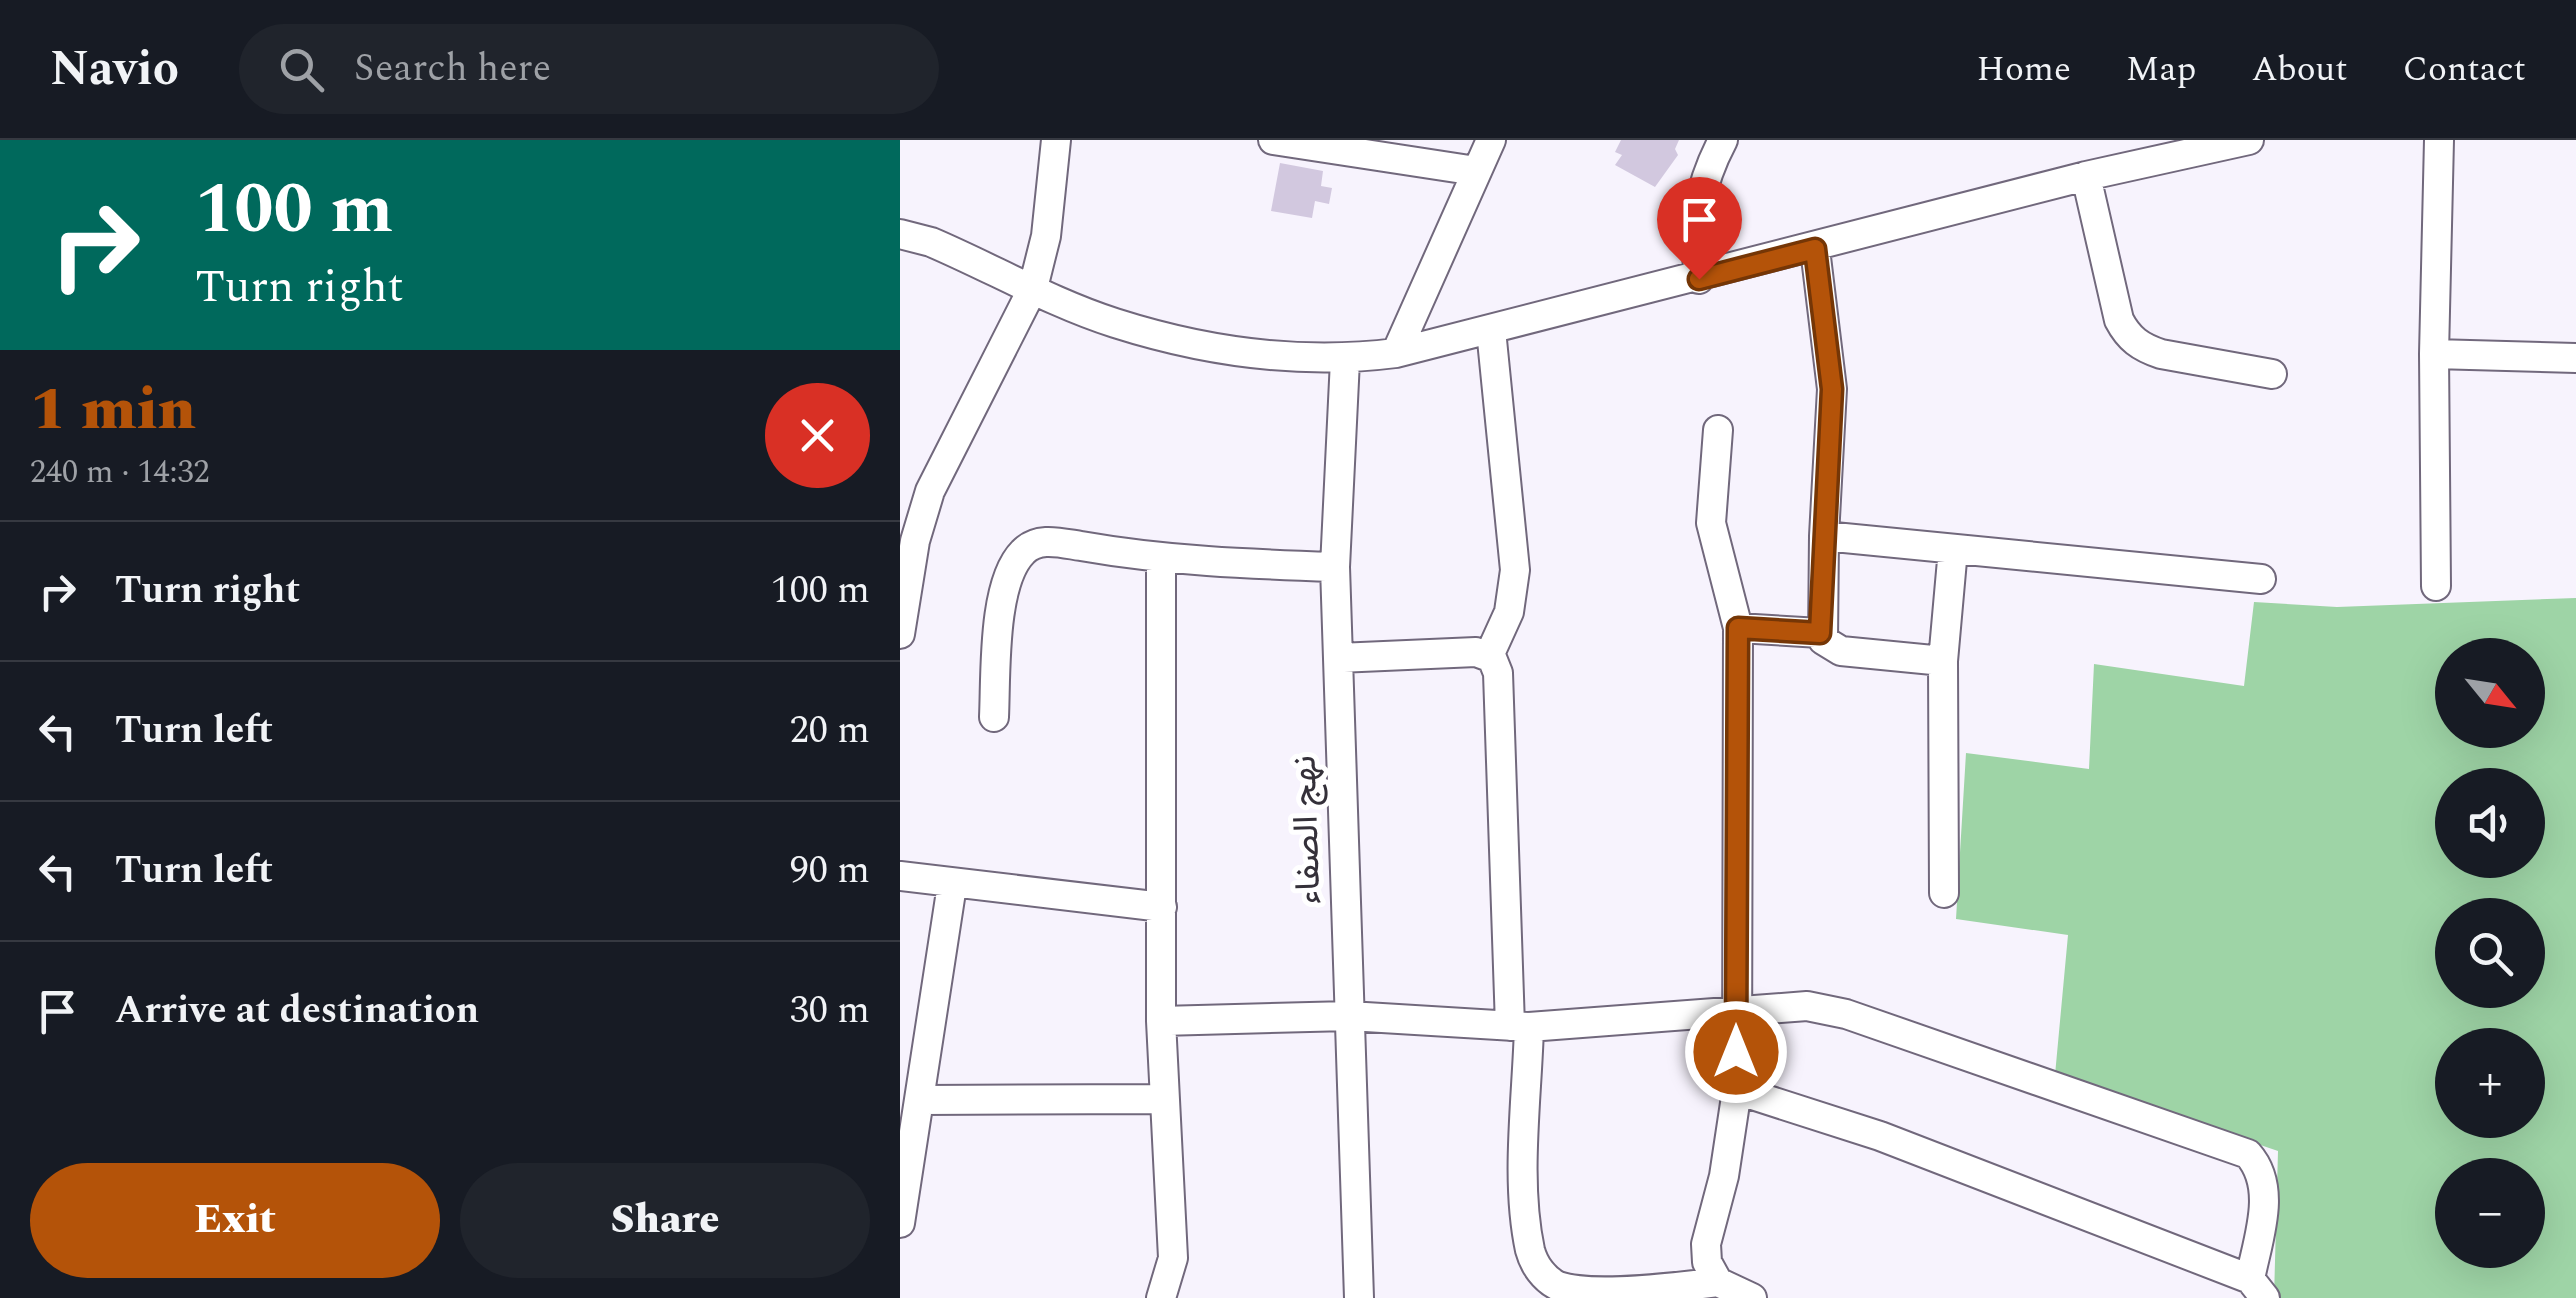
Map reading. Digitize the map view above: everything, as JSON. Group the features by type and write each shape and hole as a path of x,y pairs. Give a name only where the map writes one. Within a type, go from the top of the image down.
{"street":[{"path":"900,634 914,541 930,491 1033,288 1046,236 1056,140"},
{"path":"1273,140 1476,171"},
{"path":"1396,354 1491,140"},
{"path":"1699,279 1694,238 1699,195 1723,140"},
{"path":"900,234 931,242 1112,322 1190,346 1345,360 1396,354 1699,279 2086,176 2249,140"},
{"path":"2436,586 2434,354 2439,140"},
{"path":"2086,176 2119,320 2127,335 2143,348 2161,354 2272,374"},
{"path":"1815,249 1832,389 1820,633 1823,640 1840,650 1943,661"},
{"path":"1489,656 1509,612 1515,570 1492,330"},
{"path":"2434,354 2576,358"},
{"name":"نهج الصفاء","path":"1345,360 1335,567 1349,1016 1361,1244 1359,1298"},
{"path":"1718,430 1710,523 1738,628 1736,1090 1724,1176 1706,1244 1708,1262 1718,1282"},
{"path":"1824,536 2262,580"},
{"path":"994,717 999,617 1019,555 1044,542 1161,560 1335,567"},
{"path":"1944,893 1943,661 1953,549"},
{"path":"1161,560 1161,1020 1173,1258 1161,1298"},
{"path":"1738,628 1820,633"},
{"path":"1338,658 1476,652 1489,656 1498,673 1520,1027 1524,1174 1530,1250 1542,1274 1559,1286 1588,1292 1718,1282 1752,1298"},
{"path":"900,876 1162,907"},
{"path":"900,1222 922,1100 952,885"},
{"path":"1161,1020 1349,1016 1520,1027 1807,1006 1846,1014 2248,1154 2264,1180 2258,1288 1880,1136 1736,1090"},
{"path":"922,1100 1165,1100"}],"green space":[{"path":"2576,598 2576,1298 2274,1298 2278,1151 2055,1075 2068,935 1956,919 1966,753 2089,769 2094,664 2244,686 2254,602 2337,607"}],"building":[{"path":"1621,140 1679,140 1675,149 1678,155 1655,187 1615,165 1622,155 1615,152"},
{"path":"1280,163 1323,171 1321,186 1332,188 1329,204 1315,201 1312,218 1271,211"}],"route":[{"path":"1699,279 1815,249 1832,389 1820,633 1738,628 1736,1052"}]}
